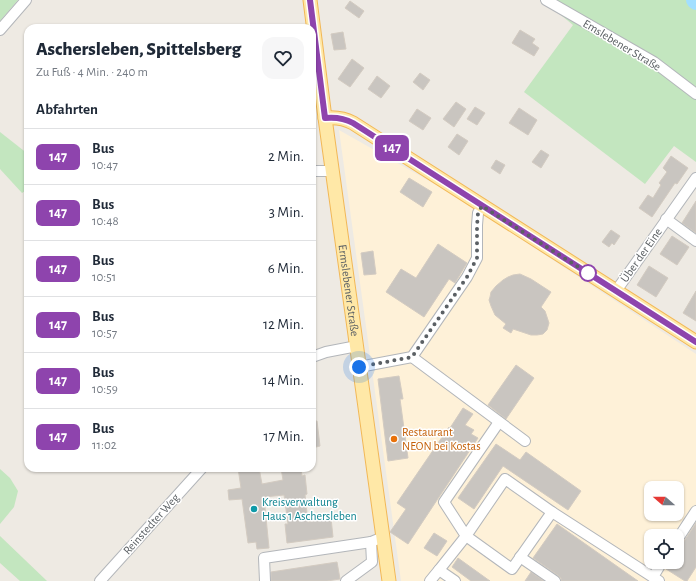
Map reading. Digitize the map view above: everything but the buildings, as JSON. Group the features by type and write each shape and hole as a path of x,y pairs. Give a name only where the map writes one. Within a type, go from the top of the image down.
{"main road":[{"name":"Ermslebener Straße","path":"310,0 313,24"},
{"name":"Ermslebener Straße","path":"316,47 357,346 377,540 389,581"},
{"path":"325,118 338,118 353,123 696,342"}],"street":[{"path":"0,30 26,0"},
{"name":"Emslebener Straße","path":"546,0 654,62 696,94"},
{"path":"316,171 332,171"},
{"name":"Über der Eine","path":"616,292 696,178"},
{"path":"359,367 412,357 467,277 477,258 478,213 482,206"},
{"name":"Über der Eine","path":"666,219 696,241"},
{"path":"316,355 357,346"},
{"path":"412,357 525,441"},
{"path":"499,422 444,502 466,536 512,569 552,512"},
{"name":"Reinstedter Weg","path":"100,581 198,472"},
{"path":"430,581 466,536 505,479 552,512 656,579 660,569"},
{"path":"684,529 696,511"},
{"path":"265,581 264,558 377,540 372,562 346,581"},
{"path":"520,558 555,581"},
{"path":"439,570 455,581"}],"shaded area":[{"path":"339,130 454,195 696,354 696,581 401,581"}],"green space":[{"path":"0,0 18,0 0,21"},
{"path":"553,0 696,0 696,162 674,146 645,184 524,92 573,25 550,6"},
{"path":"0,132 24,151 24,192 22,193 0,169"},
{"path":"0,469 10,478 18,491 14,507 0,524"},
{"path":"0,536 47,581 20,581 0,563"}],"bus line":[{"name":"147","path":"310,0 313,24"},
{"name":"147","path":"316,47 325,118 338,118 353,123 696,342"}],"place":[{"name":"Restaurant NEON bei Kostas","path":"394,439"},
{"name":"Kreisverwaltung Haus 1 Aschersleben","path":"254,509"}],"route":[{"path":"359,367 412,357 467,277 477,258 478,213 482,206 591,275 588,273"}]}
